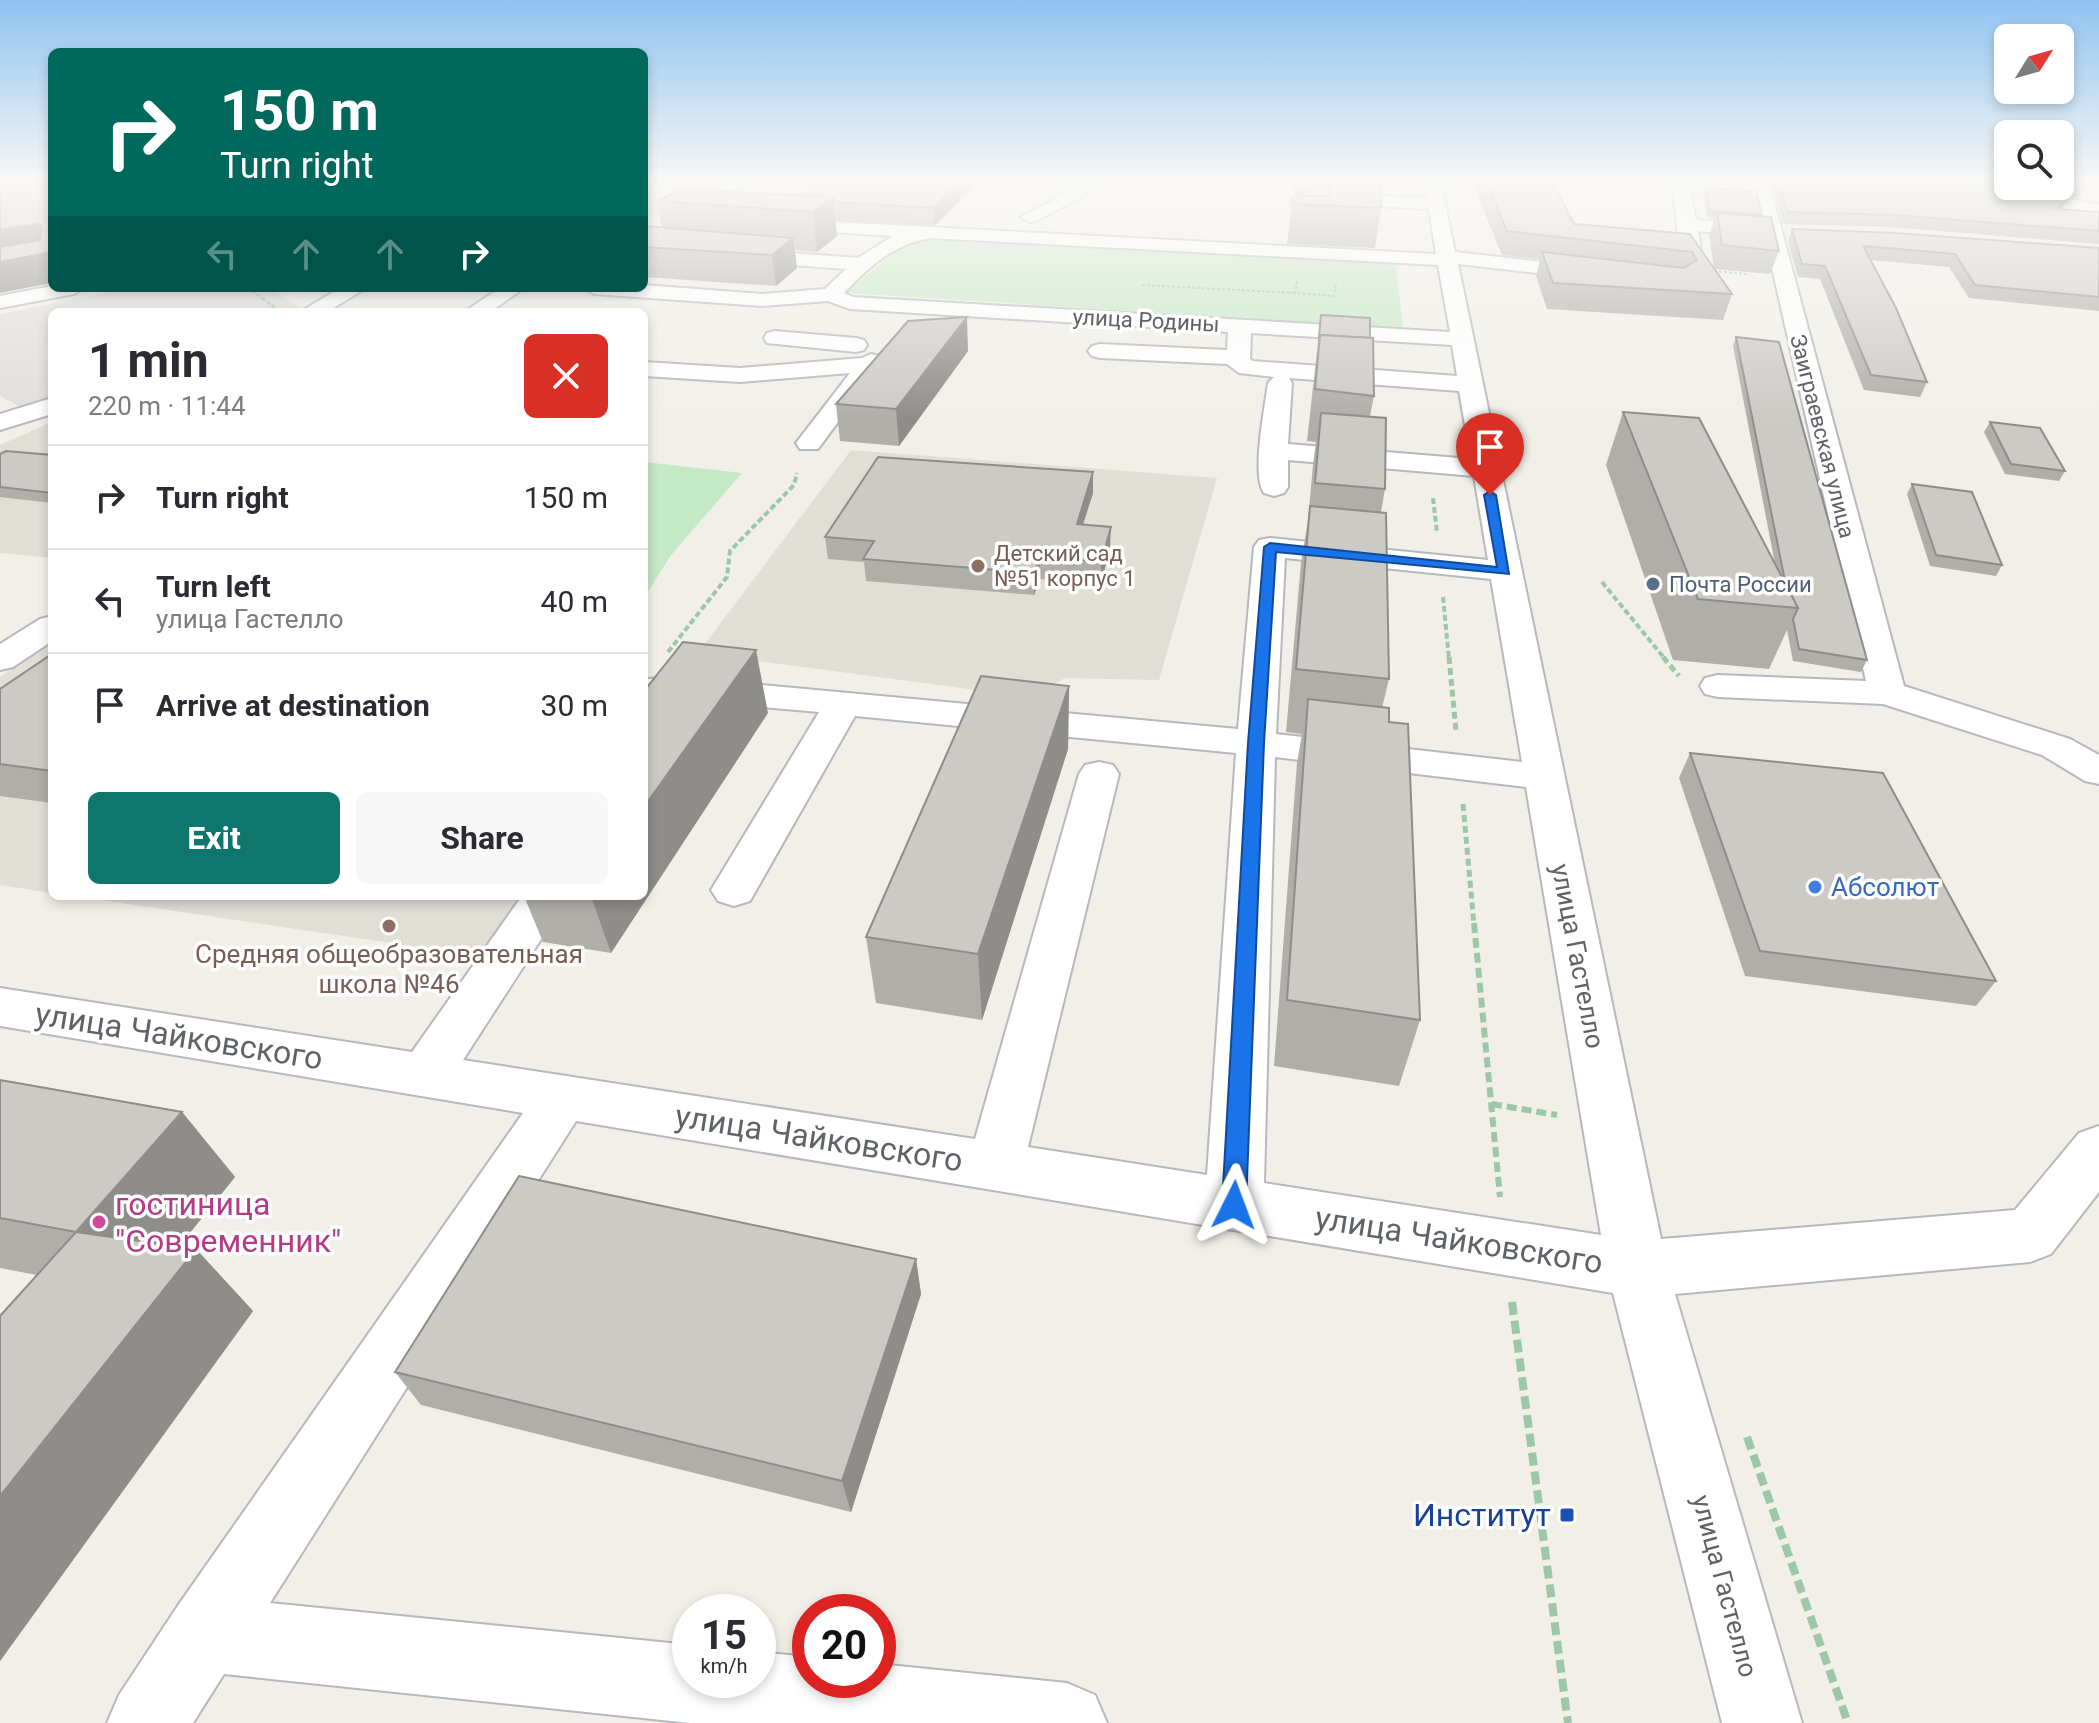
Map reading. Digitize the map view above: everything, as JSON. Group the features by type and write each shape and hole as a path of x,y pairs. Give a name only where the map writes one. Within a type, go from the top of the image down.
{"street":[{"path":"800,259 863,264"},
{"path":"831,295 869,259"},
{"name":"улица Гастелло","path":"1446,259 1637,1269 1762,1723"},
{"path":"1450,259 1616,276"},
{"name":"Заиграевская улица","path":"1785,259 1784,278 1887,693"},
{"path":"0,302 53,292"},
{"path":"318,308 348,292"},
{"path":"482,308 508,292"},
{"name":"улица Родины","path":"648,292 762,300 831,295 836,300 850,303 1460,339"},
{"path":"951,330 969,309"},
{"path":"1234,325 1240,365 1256,369 1468,384"},
{"path":"775,338 884,347 809,443"},
{"path":"1100,351 1238,357"},
{"path":"648,369 740,375 869,364"},
{"path":"1234,1205 1256,743 1280,383"},
{"path":"648,384 779,395"},
{"path":"0,422 48,407"},
{"path":"1274,451 1485,469"},
{"path":"1270,547 1505,571"},
{"path":"0,617 48,625"},
{"path":"0,659 48,629"},
{"path":"1718,686 1887,693 2056,747 2099,772"},
{"path":"648,690 685,689 1256,743 1544,777"},
{"path":"660,725 685,689"},
{"path":"734,890 843,703"},
{"path":"995,1166 1099,774"},
{"path":"425,1075 543,900"},
{"name":"улица Чайковского","path":"0,1007 1637,1269 2030,1235 2099,1150"},
{"path":"147,1723 563,1097"},
{"path":"204,1634 1067,1723"}],"path":[{"path":"1234,325 1240,259"},
{"path":"1715,271 1784,278"},
{"path":"254,292 273,308"},
{"path":"685,689 665,676 658,664 727,577 730,551 794,485 799,459 809,443"},
{"path":"1430,465 1505,1248 1568,1723"},
{"path":"1602,582 1680,677 1718,686"},
{"path":"1744,1428 1848,1723"}],"shaded area":[{"path":"110,292 275,292 301,308 48,308 48,400 22,408 0,396 0,314"},
{"path":"48,424 48,558 0,553 0,445"},
{"name":"Детский сад №51 корпус 1","path":"851,450 1217,478 1159,680 1065,678 1029,697 698,653"},
{"path":"48,645 48,892 0,885 0,677"},
{"name":"Средняя общеобразовательная школа №46","path":"101,900 520,900 479,956"}],"green space":[{"path":"885,259 1395,259 1403,328 846,293"},
{"path":"648,462 742,473 671,555 648,592"}],"building":[{"path":"1545,259 1608,259 1684,268 1697,260 1708,259 1732,294 1553,283"},
{"path":"1801,259 1870,259 1896,308 1927,382 1871,375 1825,266 1802,264"},
{"path":"1958,259 2099,259 2099,297 1975,285"},
{"path":"1321,315 1370,318 1370,338 1319,336"},
{"path":"967,317 896,409 836,404 908,321"},
{"path":"1320,335 1373,338 1374,396 1315,389"},
{"path":"1736,337 1779,342 1867,660 1799,649 1793,619 1798,608 1786,586"},
{"path":"1623,412 1699,418 1798,608 1698,599"},
{"path":"1321,413 1386,418 1385,489 1315,483"},
{"path":"1990,422 2040,428 2065,471 2011,464"},
{"path":"6,451 48,455 48,493 0,487 0,454"},
{"path":"878,457 1093,472 1077,524 1111,527 1101,562 1040,557 1034,573 863,559 874,541 825,537"},
{"path":"1912,484 1972,492 2002,565 1936,555"},
{"path":"1310,506 1386,513 1389,679 1296,669"},
{"path":"683,642 756,650 648,801 648,686"},
{"path":"48,657 48,770 0,764 0,689"},
{"path":"981,676 1069,686 978,954 866,937"},
{"path":"1308,699 1389,708 1389,722 1408,724 1420,1020 1287,1000"},
{"name":"Абсолют","path":"1690,753 1883,773 1996,981 1760,951"},
{"path":"0,1080 182,1112 76,1232 0,1218"},
{"path":"519,1176 916,1259 842,1481 395,1372"},
{"path":"76,1232 196,1249 0,1496 0,1316"}],"place":[{"name":"Детский сад №51 корпус 1","path":"978,566"},
{"name":"Почта России","path":"1653,584"},
{"name":"Абсолют","path":"1815,887"},
{"name":"Средняя общеобразовательная школа №46","path":"389,926"},
{"name":"гостиница \"Современник\"","path":"99,1222"},
{"name":"Институт","path":"1567,1515"}],"route":[{"path":"1234,1205 1256,743 1270,547 1505,571 1490,495"}]}
